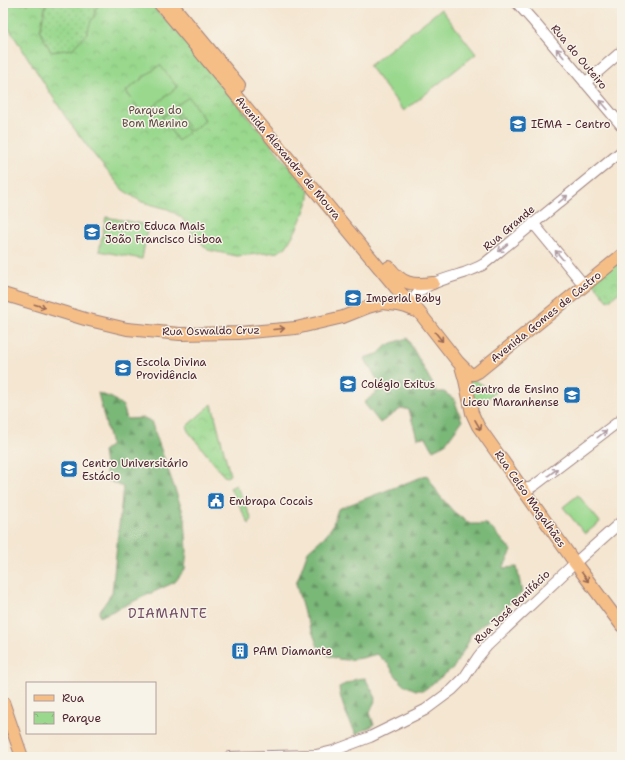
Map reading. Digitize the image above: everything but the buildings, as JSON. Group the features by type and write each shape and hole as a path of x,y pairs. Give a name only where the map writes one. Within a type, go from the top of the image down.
{"main road":[{"name":"Avenida Alexandre de Moura","path":"159,3 396,288 419,312 458,362"},
{"name":"Avenida Alexandre de Moura","path":"171,3 395,275 409,283 433,283"},
{"name":"Avenida Gomes de Castro","path":"458,362 469,373 473,374 478,372 622,255"},
{"name":"Rua Oswaldo Cruz","path":"3,294 89,320 126,329 180,334 238,333 296,328 343,316 382,303 402,306 419,312"},
{"name":"Rua Celso Magalhães","path":"458,362 465,380 472,413 478,426 575,563 622,626"},
{"path":"3,702 22,757"},
{"path":"3,719 16,757"}],"street":[{"name":"Rua do Outeiro","path":"517,3 622,126"},
{"path":"585,83 622,51"},
{"name":"Rua Grande","path":"419,312 414,303 414,299 422,290 433,283 465,273 484,264 622,151"},
{"path":"533,223 584,285"},
{"path":"522,488 530,488 535,485 622,419"},
{"name":"Rua José Bonifácio","path":"229,757 307,756 333,752 370,737 425,710 458,685 487,646 622,521"}],"green space":[{"name":"Parque do Bom Menino","path":"3,3 149,3 178,32 309,190 309,198 304,212 286,247 278,252 237,256 208,250 197,239 181,217 168,209 142,202 123,190 67,119 3,19"},
{"path":"46,3 100,3 95,10 95,16 91,21 87,33 72,49 51,52 40,31"},
{"path":"441,9 476,54 404,111 369,66"},
{"path":"160,65 177,87 143,115 126,91"},
{"path":"189,97 205,121 191,131 174,107"},
{"path":"173,110 188,132 178,141 162,117"},
{"path":"106,217 148,225 142,259 99,251"},
{"path":"622,257 622,290 608,301 592,281"},
{"path":"407,338 437,392 444,392 454,399 462,421 445,444 433,450 426,437 417,438 409,410 402,408 380,423 364,403 382,387 364,358 378,354 387,345"},
{"path":"469,379 472,379 490,389 500,388 476,408"},
{"path":"98,393 112,398 123,406 127,419 144,418 151,421 185,518 187,551 185,569 175,582 100,617 99,612 112,593 123,487 107,480 103,451 111,445"},
{"path":"212,404 230,475 227,477 224,476 187,428 188,425"},
{"path":"427,475 439,495 454,512 470,524 487,524 512,551 503,568 517,567 522,593 470,635 469,641 454,667 424,690 416,690 404,685 389,665 377,654 347,660 338,659 329,656 318,647 304,613 296,584 308,551 324,537 332,527 338,509"},
{"path":"236,485 252,519 249,524 230,488"},
{"path":"578,495 600,522 585,534 563,507"},
{"path":"365,678 376,698 370,713 374,725 356,734 343,705 339,687 356,679"}],"place":[{"name":"IEMA - Centro","path":"518,124"},
{"name":"Centro Educa Mais João Francisco Lisboa","path":"92,232"},
{"name":"Imperial Baby","path":"353,298"},
{"name":"Escola Divina Providência","path":"123,368"},
{"name":"Colégio Exitus","path":"348,384"},
{"name":"Centro de Ensino Liceu Maranhense","path":"572,395"},
{"name":"Centro Universitário Estácio","path":"69,469"},
{"name":"Embrapa Cocais","path":"216,501"},
{"name":"PAM Diamante","path":"240,651"}],"district":[{"name":"DIAMANTE","path":"168,613"}]}
